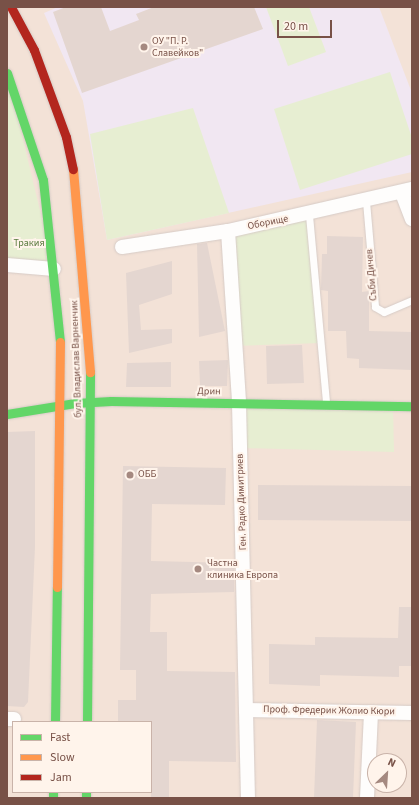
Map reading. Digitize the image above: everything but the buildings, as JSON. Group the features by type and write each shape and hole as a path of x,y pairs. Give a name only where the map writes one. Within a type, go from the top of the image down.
{"main road":[{"name":"бул. Владислав Варненчик","path":"11,7 34,50 66,137 76,186 83,255 91,402 87,721"},
{"name":"бул. Владислав Варненчик","path":"7,73 43,180 54,269 62,405 55,721"},
{"name":"Дрин","path":"7,414 91,402 412,406"}],"street":[{"path":"407,191 412,219"},
{"name":"Оборище","path":"122,247 228,231 309,215 407,191"},
{"name":"Ген. Радко Димитриев","path":"228,231 239,403 248,798"},
{"path":"7,265 54,269"},
{"name":"Проф. Фредерик Жолио Кюри","path":"246,710 412,713"},
{"path":"367,798 371,712"}],"lane":[{"name":"Съби Дичев","path":"366,201 375,307 384,312 412,300"},
{"path":"309,215 326,405"}],"shaded area":[{"path":"7,7 412,7 412,798 7,798"},
{"path":"58,7 379,7 412,93 412,172 107,240 83,101 44,13"}],"green space":[{"path":"266,7 309,7 326,52 288,66"},
{"path":"390,72 412,138 412,154 300,190 274,109"},
{"name":"Тракия","path":"7,73 54,269 7,265"},
{"path":"193,108 229,213 107,240 90,134"},
{"path":"309,215 321,343 235,346 228,231"},
{"path":"239,403 393,406 394,452 240,448"}],"traffic: fast":[{"path":"7,73 43,180 60,342"},
{"path":"87,721 90,372"},
{"path":"7,414 75,403 111,401 412,406"},
{"path":"55,721 57,587"},
{"path":"53,793 53,798"},
{"path":"86,793 86,798"}],"traffic: slow":[{"path":"73,169 90,372"},
{"path":"57,587 60,342"}],"traffic: jam":[{"path":"11,7 34,50 66,137 73,169"}],"place":[{"name":"ОУ \"П. Р. Славейков\"","path":"144,47"},
{"name":"ОББ","path":"130,475"},
{"name":"Частна клиника Европа","path":"198,569"}]}
